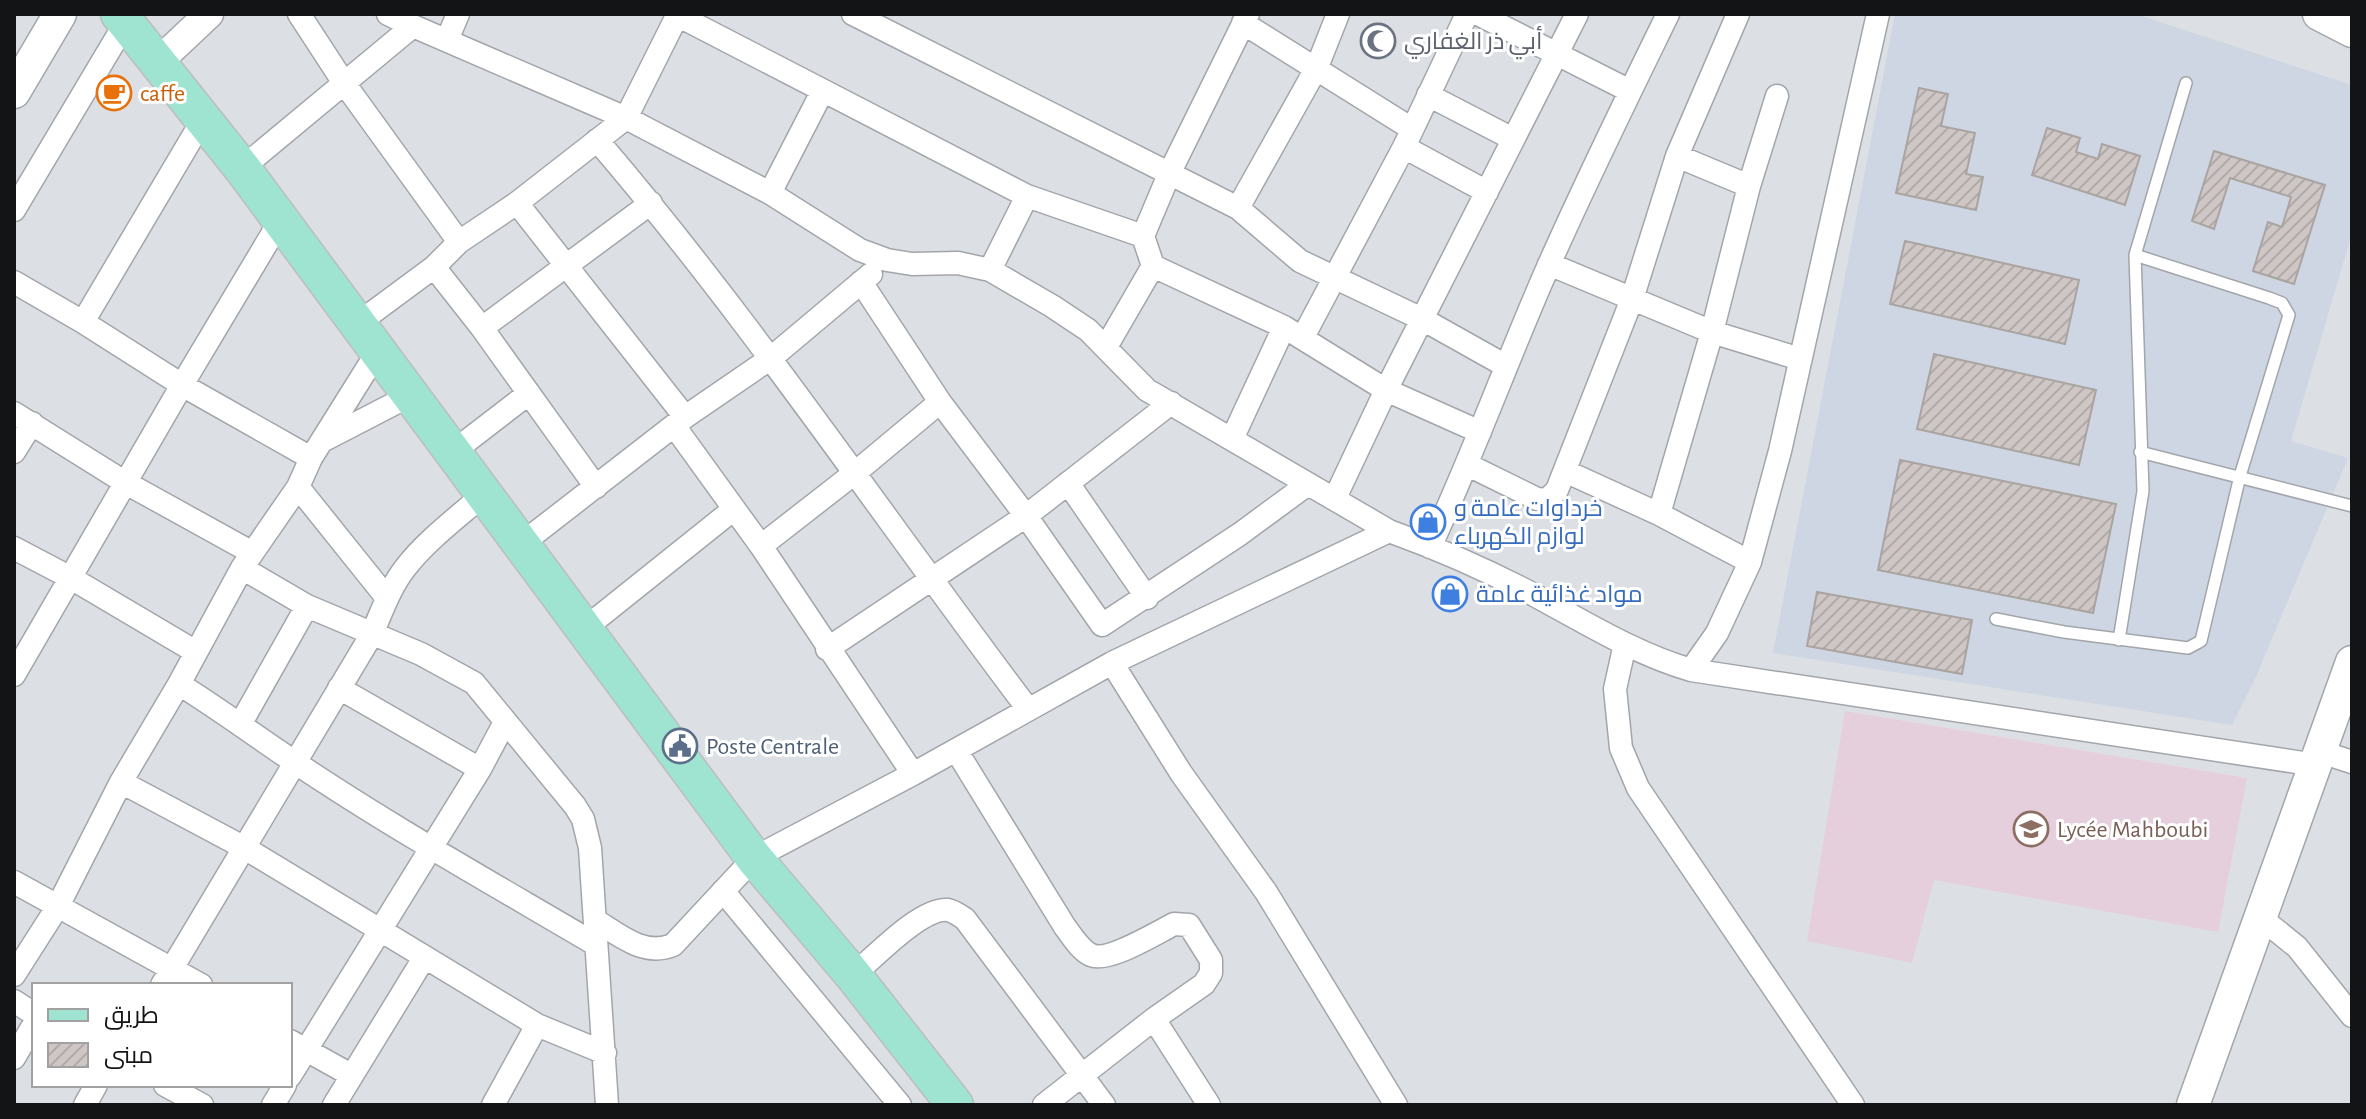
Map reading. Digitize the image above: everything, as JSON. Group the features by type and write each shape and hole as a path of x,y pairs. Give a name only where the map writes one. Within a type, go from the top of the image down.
{"main road":[{"path":"14,92 60,14"},
{"path":"2319,14 2352,31"},
{"path":"123,18 242,168 754,858 853,975 955,1105"},
{"path":"2193,1105 2352,662"}],"street":[{"path":"158,62 209,14"},
{"path":"299,14 344,83 459,242"},
{"path":"388,14 626,118 770,193 860,250 887,260 912,264 958,263 990,270 1052,306 1106,347 1147,390 1308,484 1389,531 1528,592 1663,662 1691,670 2352,762"},
{"path":"447,40 458,14"},
{"path":"853,14 1238,208 1300,261 1424,320 1506,366"},
{"path":"1238,208 1317,67 1338,14"},
{"path":"1232,439 1294,332 1334,278 1408,138 1467,14"},
{"path":"1478,14 1630,91"},
{"path":"1335,498 1386,390 1577,14"},
{"path":"1430,547 1468,465 1549,264 1668,14"},
{"path":"1468,465 1542,500 1551,497 1565,471 1632,299 1677,156 1738,14"},
{"path":"1691,670 1717,633 1750,562 1780,451 1878,14"},
{"path":"14,975 58,906 121,782 179,684 246,560 298,487 368,337 459,242 517,203 626,118 678,15 1027,196 1143,236"},
{"path":"14,210 123,18"},
{"path":"1480,432 1386,390 1294,332 1153,266 1143,236 1170,172 1245,18 1487,192"},
{"path":"242,168 413,26"},
{"path":"770,193 822,92"},
{"path":"1428,95 1513,139"},
{"path":"1659,514 1712,332 1749,186 1777,96"},
{"path":"83,322 202,121"},
{"path":"597,140 651,203 771,358 856,472 931,581 1028,709"},
{"path":"1677,156 1749,186"},
{"path":"990,270 1027,196"},
{"path":"517,203 567,264 680,422 734,509 913,774"},
{"path":"482,328 651,203"},
{"path":"14,675 280,221"},
{"path":"520,545 680,422 771,358 887,260"},
{"path":"1549,264 1712,332 1800,359"},
{"path":"1106,347 1153,266"},
{"path":"434,267 482,328 596,487"},
{"path":"14,282 182,385 318,449"},
{"path":"861,282 940,402 1026,516 1102,625 1181,773 1266,892 1396,1105"},
{"path":"454,451 528,394"},
{"path":"318,449 411,395"},
{"path":"761,546 940,402"},
{"path":"827,649 1026,516 1171,403"},
{"path":"14,452 23,418 246,560 307,606 421,654 474,683 487,696 583,819 590,848 607,1105"},
{"path":"1565,471 1659,514 1750,562"},
{"path":"1068,483 1147,598"},
{"path":"1102,625 1147,598 1308,484"},
{"path":"298,487 387,598"},
{"path":"168,976 372,634 387,598 407,566 483,495"},
{"path":"584,629 734,509"},
{"path":"595,920 638,946 663,950 682,937 754,858 1119,660 1389,531"},
{"path":"14,548 196,652"},
{"path":"241,723 307,606"},
{"path":"1625,644 1615,689 1621,748 1638,788 1853,1105"},
{"path":"179,684 431,848 595,944"},
{"path":"339,688 480,769"},
{"path":"292,1068 298,1046 382,930 480,769 505,722"},
{"path":"956,750 1065,927 1084,951 1106,957 1174,924 1189,925 1211,960 1211,973 1204,984 1081,1074 1044,1105"},
{"path":"121,782 243,847 537,1025 605,1053"},
{"path":"14,882 58,906 168,976 194,983"},
{"path":"723,891 900,1105"},
{"path":"853,975 911,925 933,912 950,910 965,919 1104,1105"},
{"path":"2261,918 2297,947 2352,1016"},
{"path":"334,1105 424,958"},
{"path":"14,1001 32,1013"},
{"path":"1154,1019 1209,1105"},
{"path":"493,1105 537,1025"},
{"path":"14,1058 32,1027"},
{"path":"298,1046 351,1075"},
{"path":"85,1105 95,1087"},
{"path":"169,1087 202,1105"},
{"path":"273,1105 284,1087"}],"lane":[{"path":"2119,640 2143,491 2135,255 2186,83"},
{"path":"1996,619 2188,648 2201,641 2240,476 2287,324 2287,309 2282,303 2269,298 2135,255"},
{"path":"2140,452 2352,506"}],"shaded area":[{"path":"1895,14 2136,14 2352,85 2352,233 2291,441 2348,458 2255,679 2232,725 1773,653"},
{"name":"Lycée Mahboubi","path":"1845,711 2247,778 2218,932 1934,880 1912,963 1807,941"}],"building":[{"path":"1919,88 1948,94 1941,126 1975,133 1966,174 1983,177 1976,210 1896,193"},
{"path":"2047,128 2080,138 2076,152 2098,159 2102,144 2140,156 2125,205 2032,175"},
{"path":"2214,151 2325,185 2294,284 2253,271 2268,222 2282,227 2291,197 2230,178 2214,229 2192,221"},
{"path":"1905,241 2079,280 2065,344 1890,304"},
{"path":"1934,354 2096,390 2079,465 1917,429"},
{"path":"1900,460 2116,504 2093,613 1878,570"},
{"path":"1817,592 1972,620 1962,674 1807,646"}],"place":[{"name":"أبي ذر الغفاري","path":"1378,41"},
{"name":"caffe","path":"114,93"},
{"name":"خرداوات عامة و لوازم الكهرباء","path":"1428,522"},
{"name":"مواد غذائية عامة","path":"1450,594"},
{"name":"Poste Centrale","path":"680,746"},
{"name":"Lycée Mahboubi","path":"2031,829"}]}
